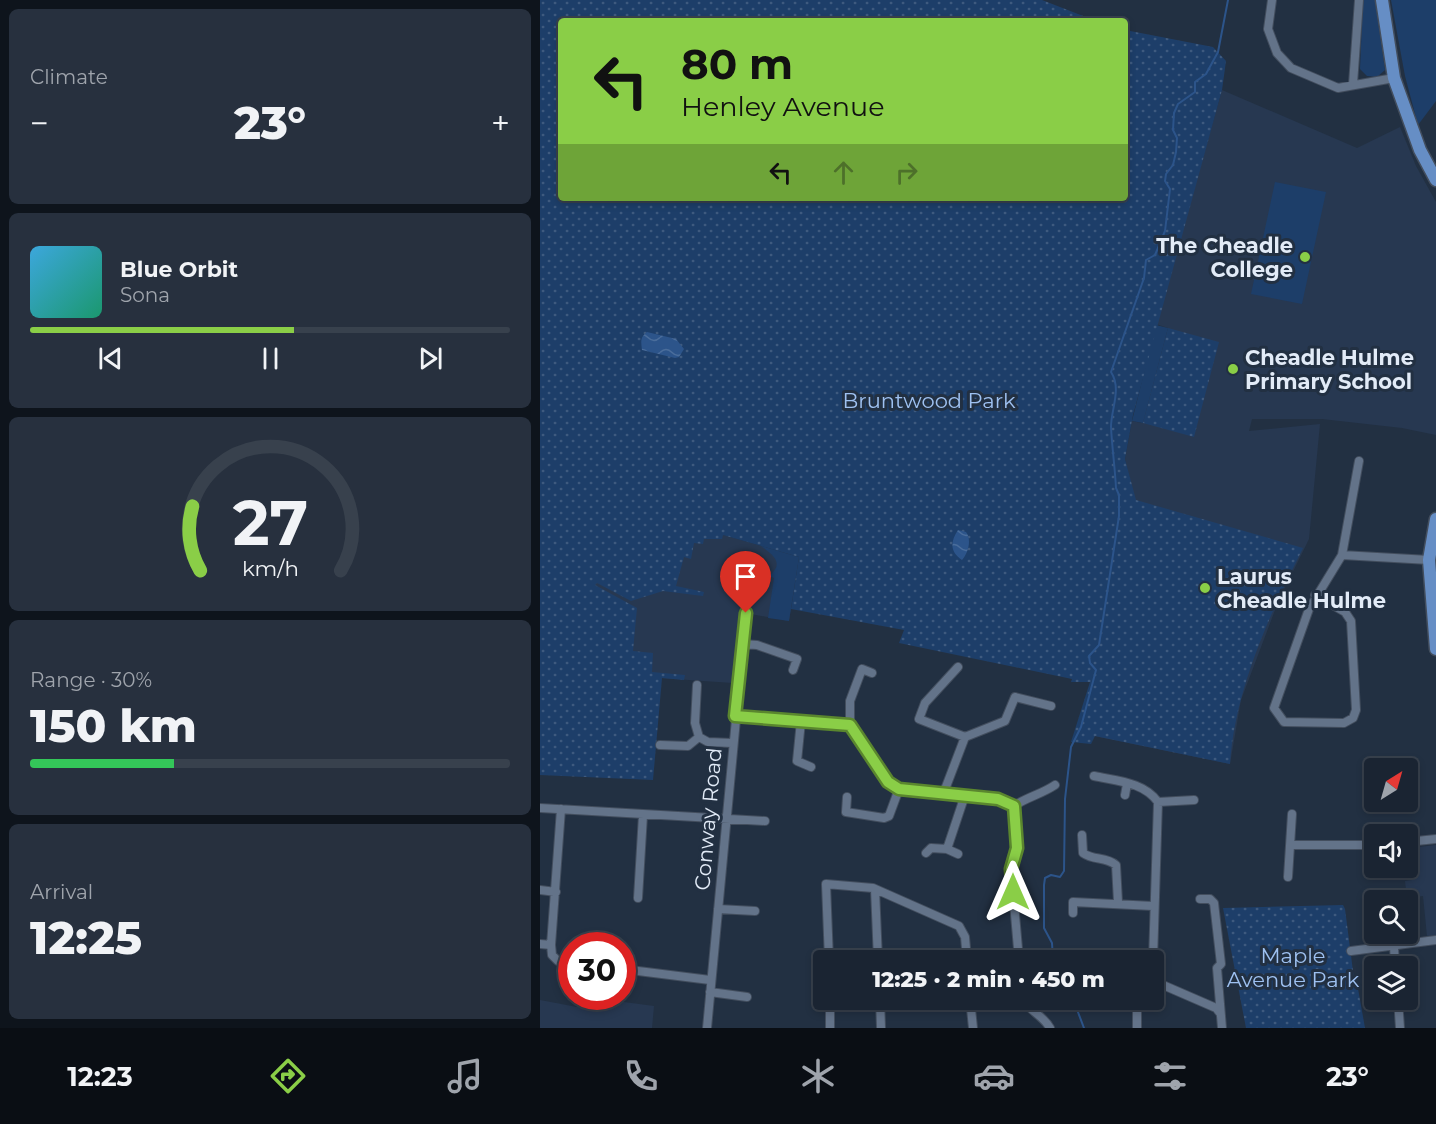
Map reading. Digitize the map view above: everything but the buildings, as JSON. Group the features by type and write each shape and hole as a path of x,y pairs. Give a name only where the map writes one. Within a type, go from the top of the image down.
{"main road":[{"path":"1382,0 1394,78 1420,150 1436,180"},
{"path":"1436,519 1429,560 1436,649"}],"street":[{"path":"1272,0 1268,29 1277,53 1291,68 1338,88 1394,78"},
{"path":"1353,84 1359,0"},
{"path":"1315,595 1345,612 1351,621 1356,710 1353,718 1344,723 1284,722 1278,717 1274,708 1315,595 1342,555 1359,461"},
{"path":"1342,555 1429,560"},
{"name":"Conway Road","path":"706,1028 746,613"},
{"path":"742,644 757,645 797,659 793,670"},
{"path":"958,667 925,703 919,719 965,737 1005,721 1015,697 1051,706"},
{"path":"872,673 862,669 850,700 850,725 888,782 899,789 998,799 1014,806 1041,795 1056,785"},
{"path":"697,686 694,723 699,737 708,742 732,743"},
{"path":"735,716 850,725"},
{"path":"801,721 797,761 811,767"},
{"path":"660,745 688,746 699,737"},
{"path":"944,792 965,737"},
{"path":"1094,776 1151,792 1158,802 1153,950"},
{"path":"1125,795 1126,784"},
{"path":"847,797 846,812 884,818 889,816 899,789"},
{"path":"947,849 965,795"},
{"path":"1158,802 1194,800"},
{"path":"1014,806 1017,848 1011,869 1018,950"},
{"path":"540,808 765,821"},
{"path":"558,961 552,955 551,945 561,809"},
{"path":"638,898 643,814"},
{"path":"1288,878 1292,814"},
{"path":"1082,835 1083,854 1089,858 1108,858 1116,865 1118,902"},
{"path":"1418,841 1436,839"},
{"path":"1291,845 1364,845"},
{"path":"926,853 931,848 947,849 958,854"},
{"path":"829,950 826,884 875,889 959,926 965,937 966,950"},
{"path":"875,889 878,950"},
{"path":"540,891 556,892"},
{"path":"1200,899 1210,899 1214,903 1221,964 1217,968 1222,1028"},
{"path":"1073,914 1073,902 1118,902 1153,906"},
{"path":"718,909 755,911"},
{"path":"1351,951 1436,940"},
{"path":"540,945 551,945"},
{"path":"1394,946 1394,956"},
{"path":"636,971 710,980"},
{"path":"1164,985 1210,1006 1220,1013"},
{"path":"710,992 747,997"},
{"path":"830,1010 830,1028"},
{"path":"880,1010 881,1028"},
{"path":"971,1010 973,1028"},
{"path":"1030,1010 1044,1018 1050,1028"},
{"path":"1137,1010 1137,1028"},
{"path":"1399,1010 1400,1028"}],"shaded area":[{"path":"1222,90 1357,148 1400,127 1416,166 1436,202 1436,435 1402,428 1322,419 1252,419 1249,431 1320,424 1309,539 1278,602 1241,700 1230,764 1094,736 1135,500 1125,459 1132,421 1142,423 1168,328 1156,324"},
{"path":"645,512 799,557 789,621 740,612 733,683 540,670 540,647"},
{"path":"1436,845 1436,935 1427,936 1423,896 1418,897 1418,890 1406,890 1405,881 1418,878 1419,847"},
{"path":"540,1000 558,1003 558,1010 636,1010 636,1004 654,1006 652,1028 540,1028"}],"green space":[{"name":"Bruntwood Park","path":"540,0 1042,0 1088,18 558,18 558,201 1128,201 1128,31 1213,47 1226,61 1222,90 1133,415 1125,459 1136,500 1303,548 1278,599 1256,653 1239,708 1230,764 1095,736 1091,744 1071,742 1090,682 1071,682 1072,679 899,643 904,630 791,609 799,557 723,535 722,539 704,539 703,544 694,543 691,559 684,557 676,586 704,592 703,596 663,591 631,601 597,583 595,585 637,608 633,651 653,653 652,672 685,675 684,680 662,678 653,780 540,775"},
{"path":"1363,0 1375,0 1385,70 1377,77 1367,76 1360,69"},
{"path":"1391,0 1436,0 1436,101 1418,125 1405,76"},
{"path":"1275,182 1326,192 1302,304 1251,294"},
{"path":"1156,325 1168,328 1143,423 1132,421"},
{"path":"1168,328 1219,342 1194,437 1143,423"},
{"path":"761,546 799,557 789,621 768,618 774,578 769,576 777,563 773,556"},
{"name":"Maple Avenue Park","path":"1343,905 1354,979 1357,983 1365,1028 1246,1028 1223,908"}],"water":[{"path":"647,332 676,339 684,349 679,357 675,358 642,350 642,338"},
{"path":"958,530 966,532 969,539 966,554 962,560 955,554 952,546"}],"waterway":[{"path":"1052,950 1052,943 1044,928 1045,878 1051,875 1060,877 1064,871 1065,799 1071,747 1081,727 1096,670 1090,663 1089,656 1099,645 1119,516 1119,495 1116,488 1111,427 1116,385 1111,372 1144,278 1146,260 1155,255 1165,231 1170,189 1165,181 1166,174 1173,165 1176,152 1177,138 1173,130 1174,113 1178,104 1195,92 1195,82 1206,74 1218,52 1228,0"},
{"path":"1077,1010 1084,1028"}],"place":[{"name":"The Cheadle College","path":"1305,257"},
{"name":"Cheadle Hulme Primary School","path":"1233,369"},
{"name":"Laurus Cheadle Hulme","path":"1205,588"}],"route":[{"path":"746,613 735,716 850,725 888,782 899,789 998,799 1014,806 1017,848 1011,869 1013,892"}]}
